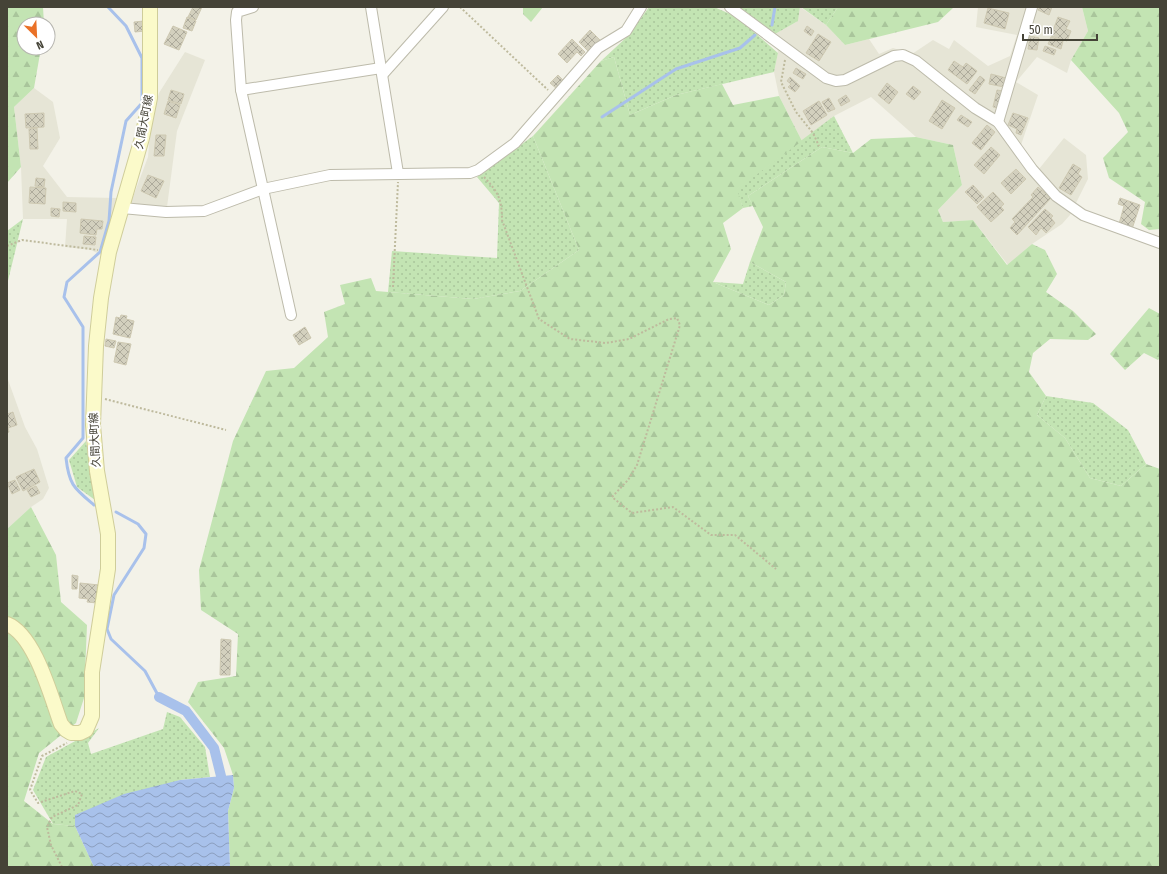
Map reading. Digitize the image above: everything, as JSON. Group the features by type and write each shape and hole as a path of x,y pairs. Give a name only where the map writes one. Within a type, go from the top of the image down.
{"main road":[{"name":"久間大町線","path":"80,733 86,730 92,716 92,672 108,569 108,534 97,471 94,432 94,397 101,298 109,252 142,138 150,98 150,7"},
{"path":"7,624 19,632 33,649 61,724 71,733 80,733"}],"street":[{"path":"253,7 237,12 236,20 241,90 291,315"},
{"path":"371,7 398,173"},
{"path":"241,90 382,71 443,7"},
{"path":"122,208 166,212 204,211 263,189 330,175 470,173 478,170 515,143 556,98 598,48 626,31 641,7"},
{"path":"730,7 787,51 826,78 836,81 845,80 894,56 903,55 916,61 976,108 998,122 1032,169 1056,196 1083,215 1160,243"},
{"path":"998,122 1032,7"}],"path":[{"path":"460,7 556,98"},
{"path":"787,51 781,82 796,112 813,133 819,146"},
{"path":"478,170 497,191 502,205 502,220 539,318 570,339 606,343 629,339 669,319 677,318 680,325 637,465 628,480 612,497 632,513 673,507 711,535 735,535 776,569"},
{"path":"393,287 398,173"},
{"path":"7,246 22,240 95,249"},
{"path":"94,397 226,430"},
{"path":"62,867 51,845 47,827 52,817 78,805 82,794 75,791 38,803 30,790 42,756 75,739 80,733"}],"shaded area":[{"path":"800,7 826,25 845,45 869,39 879,54 893,48 912,54 933,40 949,49 954,40 988,66 1010,56 1017,35 976,27 978,7 1082,7 1088,31 1071,60 1067,73 1037,57 1016,82 1038,95 1021,145 1039,169 1064,138 1086,155 1088,179 1070,215 1062,224 1032,244 1008,265 973,220 943,222 938,210 962,185 953,145 916,137 871,97 834,116 802,141 779,96 774,72 778,53 775,34 798,21"},
{"path":"185,52 205,60 177,131 167,207 170,217 127,213 148,157 151,121 159,93"},
{"path":"34,88 53,102 60,138 43,166 67,197 117,198 103,256 91,250 65,247 67,219 23,219 21,167 14,107"},
{"path":"7,377 25,427 37,449 49,488 43,499 31,507 7,529"}],"green space":[{"path":"7,7 43,7 44,16 16,16 16,56 40,56 34,88 14,107 21,167 7,183"},
{"path":"523,7 543,7 531,22 523,14"},
{"path":"649,7 714,7 737,17 778,53 774,72 676,95 630,115 614,57 601,61 629,35"},
{"path":"739,7 800,7 798,21 775,34"},
{"path":"801,7 838,7 826,25"},
{"path":"838,7 953,8 938,22 845,45 826,25"},
{"path":"1082,7 1160,7 1160,229 1149,230 1141,224 1145,202 1109,178 1103,158 1128,132 1119,113 1071,60 1088,31"},
{"path":"614,57 630,115 676,95 722,84 733,105 779,96 802,141 737,189 743,208 723,223 731,249 713,282 769,305 784,295 786,282 750,262 763,227 748,196 822,147 853,153 871,139 916,137 953,145 962,185 938,210 943,222 973,220 1007,265 1032,244 1045,250 1057,274 1046,292 1073,311 1096,334 1088,340 1050,339 1033,353 1029,372 1046,396 1037,415 1065,438 1090,478 1121,486 1146,464 1160,469 1160,867 230,867 228,811 234,788 233,775 224,748 188,702 198,682 236,676 238,634 201,610 199,570 233,441 266,371 294,368 328,337 324,312 345,304 340,285 371,278 376,291 473,299 520,291 579,250 533,136 601,61"},
{"path":"834,116 853,153 822,147 748,196 753,206 743,208 736,189"},
{"path":"533,136 579,250 520,291 473,299 388,292 392,251 497,258 499,203 477,177"},
{"path":"23,219 7,285 7,231"},
{"path":"750,262 786,282 784,295 769,305 713,282 743,284"},
{"path":"1149,308 1160,314 1160,358 1158,360 1144,353 1125,370 1110,354"},
{"path":"1046,396 1093,403 1128,430 1146,464 1121,486 1090,478 1065,438 1037,415"},
{"path":"86,441 95,500 77,487 69,460"},
{"path":"31,507 56,555 61,602 87,625 84,698 76,723 39,753 24,801 53,824 75,826 94,867 7,867 7,529"},
{"path":"167,712 180,717 205,747 210,777 180,780 75,815 75,826 53,824 33,790 46,757 99,728 88,743 91,754 163,729"}],"water":[{"path":"233,775 234,788 228,811 230,867 94,867 75,826 75,815 124,794 180,780"}],"building":[{"path":"193,7 202,7 196,20 188,17"},
{"path":"1040,7 1052,7 1049,15 1038,10"},
{"path":"988,8 1009,13 1005,29 984,23"},
{"path":"187,17 196,21 192,31 183,28"},
{"path":"1058,17 1070,21 1066,29 1071,31 1067,41 1051,36"},
{"path":"144,21 145,31 135,32 134,22"},
{"path":"173,26 187,32 179,50 164,44"},
{"path":"807,26 814,31 811,36 804,31"},
{"path":"590,30 600,40 589,52 579,42"},
{"path":"818,34 831,42 819,61 806,53"},
{"path":"1030,36 1039,38 1037,50 1028,49"},
{"path":"1051,37 1063,41 1061,49 1048,44"},
{"path":"572,39 585,52 581,56 577,52 567,63 558,54"},
{"path":"1045,46 1056,50 1054,55 1043,51"},
{"path":"954,61 963,67 966,63 977,71 967,84 948,70"},
{"path":"796,68 806,74 803,79 793,73"},
{"path":"991,74 1006,78 1004,87 989,84"},
{"path":"558,75 564,81 557,89 550,83"},
{"path":"980,76 985,80 975,94 969,90"},
{"path":"790,77 800,86 795,92 788,87 791,84 787,81"},
{"path":"887,83 898,92 889,104 878,95"},
{"path":"913,86 921,92 914,100 906,94"},
{"path":"171,90 184,94 181,104 168,100"},
{"path":"997,90 1003,91 999,108 993,107"},
{"path":"846,95 850,101 841,106 838,100"},
{"path":"829,98 835,109 828,112 822,102"},
{"path":"942,100 955,108 942,129 929,121"},
{"path":"168,101 180,105 176,118 164,114"},
{"path":"819,101 827,115 811,125 803,111"},
{"path":"44,113 44,127 26,128 25,114"},
{"path":"1013,113 1028,118 1021,135 1016,133 1017,129 1008,125"},
{"path":"961,115 972,122 968,127 957,120"},
{"path":"987,125 995,132 981,150 972,143"},
{"path":"37,128 38,149 30,149 29,129"},
{"path":"156,135 166,135 164,156 154,156"},
{"path":"991,147 1000,155 984,174 974,165"},
{"path":"1073,164 1081,169 1078,174 1082,177 1071,195 1059,188"},
{"path":"1016,169 1026,179 1011,194 1001,183"},
{"path":"148,175 164,181 156,198 141,191"},
{"path":"36,178 45,179 44,187 35,186"},
{"path":"973,185 984,197 977,204 965,192"},
{"path":"30,187 46,188 45,204 29,203"},
{"path":"1038,187 1051,198 1017,235 1010,228 1015,222 1012,219 1033,197 1031,195"},
{"path":"993,192 1004,204 1001,207 1004,210 991,222 977,207"},
{"path":"1120,198 1140,205 1132,229 1119,224 1124,206 1118,204"},
{"path":"63,202 76,203 76,212 63,211"},
{"path":"51,208 60,209 59,217 51,216"},
{"path":"1045,209 1053,216 1051,218 1055,223 1046,233 1041,228 1036,235 1028,227"},
{"path":"81,219 103,221 102,229 97,229 96,235 80,233"},
{"path":"84,236 96,237 95,245 83,244"},
{"path":"121,315 127,316 126,319 134,321 130,338 113,334 116,317 120,318"},
{"path":"305,327 311,338 299,345 293,335"},
{"path":"106,339 116,341 114,348 105,346"},
{"path":"118,342 131,344 126,365 114,362"},
{"path":"13,412 17,425 8,428 9,432 7,433 7,414"},
{"path":"34,469 40,482 23,491 16,477"},
{"path":"15,480 20,490 12,494 7,483"},
{"path":"36,486 40,493 31,497 27,490"},
{"path":"72,575 78,576 77,589 72,589"},
{"path":"80,583 99,585 97,603 87,602 88,599 79,598"},
{"path":"221,639 231,640 230,675 220,675"}],"waterway":[{"path":"94,505 77,490 71,480 67,467 66,458 83,438 83,327 64,297 67,282 100,252 109,221 111,192 126,121 142,103 142,58 126,26 108,7"},
{"path":"772,25 775,7"},
{"path":"602,117 676,69 740,48 755,35"},
{"path":"116,512 138,524 146,534 144,548 114,595 107,629 111,639 145,671 159,697"},
{"path":"159,697 186,711 214,748 221,776"}]}
